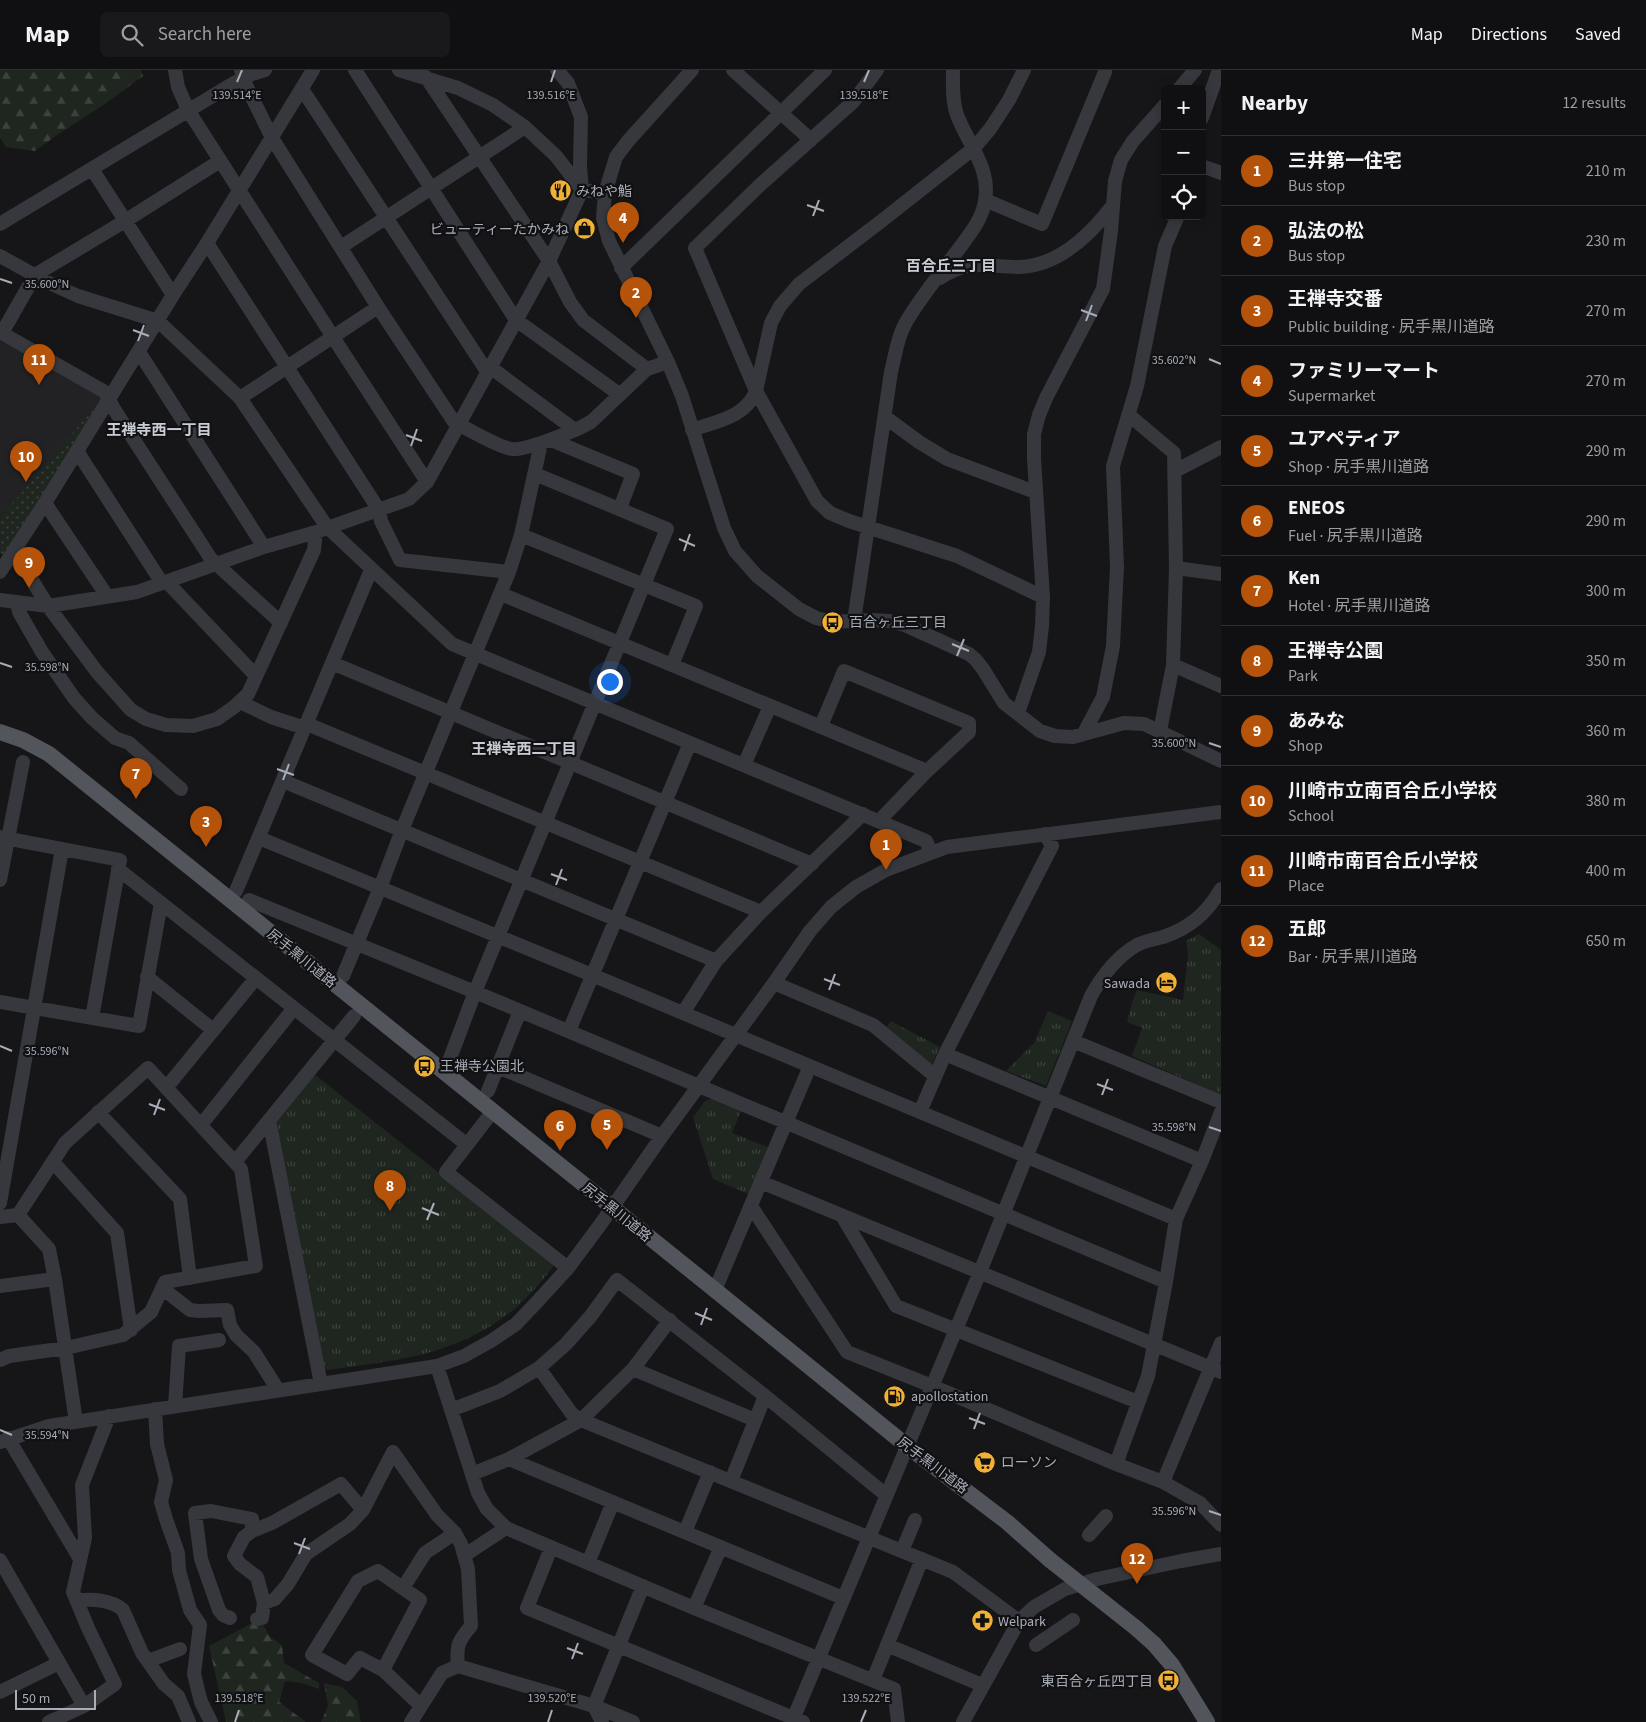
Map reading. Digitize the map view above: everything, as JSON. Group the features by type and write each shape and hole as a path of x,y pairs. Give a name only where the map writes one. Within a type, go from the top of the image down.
{"main road":[{"name":"尻手黒川道路","path":"0,732 23,740 49,754 907,1446 985,1504 1050,1560 1154,1644 1172,1664 1207,1722"}],"street":[{"path":"175,70 178,87 188,110 427,482"},
{"path":"0,224 188,110 242,74 265,70"},
{"path":"2,565 14,551 45,503 173,295 240,191 313,70"},
{"path":"355,70 516,320 619,394"},
{"path":"399,70 458,88 494,105 525,127 556,156 582,190 604,193"},
{"path":"0,600 48,606 137,592 409,499 427,482 549,261 582,190 580,166 581,117 568,83 557,70"},
{"path":"692,70 616,157 604,193 603,218 609,241 668,362 682,396 724,528 736,551 757,576 799,609 816,618 832,622 889,621 905,625 969,654 983,669 1004,703 1040,731 1055,736 1073,737 1124,723 1144,724 1221,761"},
{"path":"733,70 811,140"},
{"path":"621,268 825,70"},
{"path":"878,70 853,102 760,185 695,248 756,391 817,501 830,513 957,556 1043,597"},
{"path":"854,621 891,372 904,326 978,224 985,200 985,177 974,148 956,113 953,70"},
{"path":"692,430 739,413 752,400 756,391 771,323 780,306 799,284 974,148 990,129 1009,100 1024,70"},
{"path":"1182,85 1195,70"},
{"path":"1206,107 1219,70"},
{"path":"985,200 1042,224 1105,72"},
{"path":"242,74 272,138 378,307 459,426 513,450 546,441 583,428 647,369 668,362"},
{"path":"426,77 549,261 570,302 584,320 647,369"},
{"path":"302,89 489,370 575,430"},
{"path":"1018,712 1039,652 1042,626 1043,597 1035,492 1034,434 1046,398 1103,289 1114,204 1115,181 1121,160 1133,141 1161,110"},
{"path":"341,247 525,127"},
{"path":"220,161 35,276 1,332 105,392 211,559 280,623"},
{"path":"1206,167 1221,173"},
{"path":"92,169 173,295"},
{"path":"935,282 962,266 1020,267 1042,263 1053,258 1085,236 1102,220 1114,204"},
{"path":"1084,733 1103,697 1113,646 1117,566 1113,466 1137,386 1165,246 1176,220"},
{"path":"207,243 379,510 381,521 400,560 509,572"},
{"path":"0,256 35,276 78,296 158,322 240,398 321,530 371,570 452,644 926,840 931,852"},
{"path":"240,398 378,307"},
{"path":"139,352 264,547"},
{"path":"1129,415 1174,453 1176,568 1173,665 1160,731"},
{"path":"885,418 947,460 1035,492"},
{"path":"343,976 450,713 501,594 521,535 535,474 546,441"},
{"path":"546,441 633,474 620,508"},
{"path":"1175,471 1221,448"},
{"path":"77,451 164,582 256,676"},
{"path":"449,1061 475,992 667,529 535,474"},
{"path":"45,503 107,596"},
{"path":"14,551 48,606 98,672 131,710 146,719 166,725 193,726 217,719 248,694 314,550 321,530"},
{"path":"521,535 696,606 672,665"},
{"path":"1176,568 1221,574"},
{"path":"236,891 371,570"},
{"path":"501,594 927,771"},
{"path":"17,602 19,612 42,652 74,698 92,718 115,738 129,743 181,789"},
{"path":"332,663 812,864"},
{"path":"1173,665 1221,686"},
{"path":"820,726 844,671 969,723 969,732 927,771 879,821"},
{"path":"240,702 270,717 306,726 426,773 761,912"},
{"path":"744,765 770,706"},
{"path":"569,1031 690,743"},
{"path":"0,880 4,838 23,762"},
{"path":"283,780 716,961"},
{"path":"80,1558 4,1440 49,1426 437,1366 464,1356 516,1324 568,1268 810,931 832,907 856,887 886,870 931,852 956,846 1221,812"},
{"path":"683,1013 716,961 761,912 862,814"},
{"path":"920,1112 945,1054 1052,846 1045,834"},
{"path":"4,838 120,860 92,1018"},
{"path":"259,838 1176,1219"},
{"path":"0,1203 62,849"},
{"path":"118,869 466,1144"},
{"path":"551,1548 527,1608 796,1721 818,1658 956,1330 1096,988 1116,961 1137,945 1176,931 1199,918 1212,904 1221,888"},
{"path":"249,900 569,1031 1166,1282"},
{"path":"0,1002 140,1026 161,904"},
{"path":"147,977 213,1030"},
{"path":"166,1088 256,978"},
{"path":"774,983 873,1024 935,1076"},
{"path":"201,1125 294,1008"},
{"path":"488,1091 520,1011"},
{"path":"235,1162 354,1016"},
{"path":"1073,1041 1221,1102"},
{"path":"945,1054 1202,1161"},
{"path":"715,1290 810,1066"},
{"path":"498,1067 662,1136"},
{"path":"0,1360 9,1356 66,1348 124,1335 151,1312 165,1282 256,1266 241,1169 148,1068 65,1143 18,1215"},
{"path":"493,1111 446,1172 568,1268"},
{"path":"98,1112 180,1200 190,1278"},
{"path":"1116,1464 1148,1376 1176,1219 1221,1112"},
{"path":"269,1120 321,1384"},
{"path":"53,1162 117,1232 131,1330"},
{"path":"761,1182 1216,1370"},
{"path":"751,1206 847,1352 1163,1482 1200,1503 1221,1525"},
{"path":"0,1217 18,1215"},
{"path":"18,1215 49,1249 66,1348 76,1422"},
{"path":"842,1216 896,1306 1138,1402"},
{"path":"0,1286 55,1278"},
{"path":"451,1410 500,1391 539,1368 566,1344 590,1317 617,1280 670,1320 886,1495"},
{"path":"162,1288 190,1310 227,1310 230,1325 236,1335 254,1352 278,1390"},
{"path":"472,1474 509,1459 581,1420 633,1369 670,1320"},
{"path":"175,1406 179,1346 219,1340"},
{"path":"1163,1482 1216,1370 1221,1343"},
{"path":"437,1366 478,1493 487,1509 506,1528 694,1608 894,1689 898,1722"},
{"path":"539,1368 572,1414 581,1420 954,1572 1019,1621"},
{"path":"633,1369 755,1420"},
{"path":"731,1481 765,1396"},
{"path":"155,1409 157,1444 166,1480 161,1502 178,1553 179,1570 190,1610 200,1625 194,1674 201,1702 211,1722"},
{"path":"49,1722 84,1706 115,1684 73,1592 85,1538 82,1485 109,1416"},
{"path":"264,1603 275,1599 288,1584 306,1554 350,1524 363,1510 393,1452 437,1515 456,1533 465,1555 468,1569 471,1626 460,1639 456,1650 458,1666"},
{"path":"509,1459 843,1598"},
{"path":"685,1532 710,1472"},
{"path":"257,1619 262,1618 264,1603 257,1577 240,1564 234,1556 244,1537 341,1484 363,1510"},
{"path":"588,1564 612,1502"},
{"path":"230,1618 223,1615 219,1610 201,1559 195,1513 211,1511 252,1519 252,1531"},
{"path":"1089,1535 1106,1516"},
{"path":"902,1551 915,1520"},
{"path":"465,1555 506,1528"},
{"path":"402,1588 425,1552 456,1533"},
{"path":"694,1608 721,1547"},
{"path":"963,1722 1019,1621 1034,1607 1065,1589 1097,1579 1221,1554"},
{"path":"873,1680 922,1559"},
{"path":"0,1560 84,1706"},
{"path":"383,1670 420,1600 378,1571 358,1581 312,1655 347,1674 360,1658 383,1670 421,1706"},
{"path":"602,1722 594,1706 643,1586"},
{"path":"77,1601 94,1599 119,1606 123,1610 142,1653 164,1684 178,1696 189,1722"},
{"path":"1036,1645 1073,1620"},
{"path":"887,1645 982,1685"},
{"path":"148,1661 180,1649"},
{"path":"0,1692 59,1663"},
{"path":"410,1722 442,1673 458,1666 594,1706 633,1722"}],"shaded area":[{"path":"0,340 101,397 101,403 0,554"}],"green space":[{"path":"0,70 141,70 143,76 35,151 6,147 0,138"},
{"path":"94,408 97,410 6,554 0,554 0,518"},
{"path":"1199,934 1221,950 1221,1095 1132,1056 1142,1028 1127,1022 1137,990 1183,1000 1188,954 1186,941"},
{"path":"1048,1011 1072,1021 1046,1086 1006,1071 1034,1043"},
{"path":"891,1021 940,1047 931,1066 885,1029"},
{"path":"314,1074 553,1263 553,1267 545,1277 517,1307 473,1336 427,1353 403,1359 327,1370 321,1366 275,1123"},
{"path":"713,1098 741,1111 732,1133 770,1148 751,1195 713,1179 693,1117 705,1101"},
{"path":"260,1619 270,1637 282,1645 284,1663 319,1683 319,1689 302,1683 285,1681 279,1702 306,1722 226,1722 209,1646"},
{"path":"324,1683 342,1687 357,1701 361,1722 321,1722 328,1706"}],"place":[{"name":"みねや鮨","path":"560,191"},
{"name":"ビューティーたかみね","path":"585,229"},
{"name":"ファミリーマート","path":"623,243"},
{"name":"弘法の松","path":"636,318"},
{"name":"川崎市南百合丘小学校","path":"39,385"},
{"name":"川崎市立南百合丘小学校","path":"26,482"},
{"name":"あみな","path":"29,588"},
{"name":"百合ヶ丘三丁目","path":"833,622"},
{"name":"Ken","path":"136,799"},
{"name":"王禅寺交番","path":"206,847"},
{"name":"三井第一住宅","path":"886,870"},
{"name":"Sawada","path":"1166,983"},
{"name":"王禅寺公園北","path":"424,1066"},
{"name":"ユアペティア","path":"607,1150"},
{"name":"ENEOS","path":"560,1151"},
{"name":"王禅寺公園","path":"390,1211"},
{"name":"apollostation","path":"895,1396"},
{"name":"ローソン","path":"985,1462"},
{"name":"五郎","path":"1137,1584"},
{"name":"Welpark","path":"982,1621"},
{"name":"東百合ヶ丘四丁目","path":"1169,1681"}],"district":[{"name":"百合丘三丁目","path":"951,266"},
{"name":"王禅寺西一丁目","path":"159,430"},
{"name":"王禅寺西二丁目","path":"524,749"}]}
